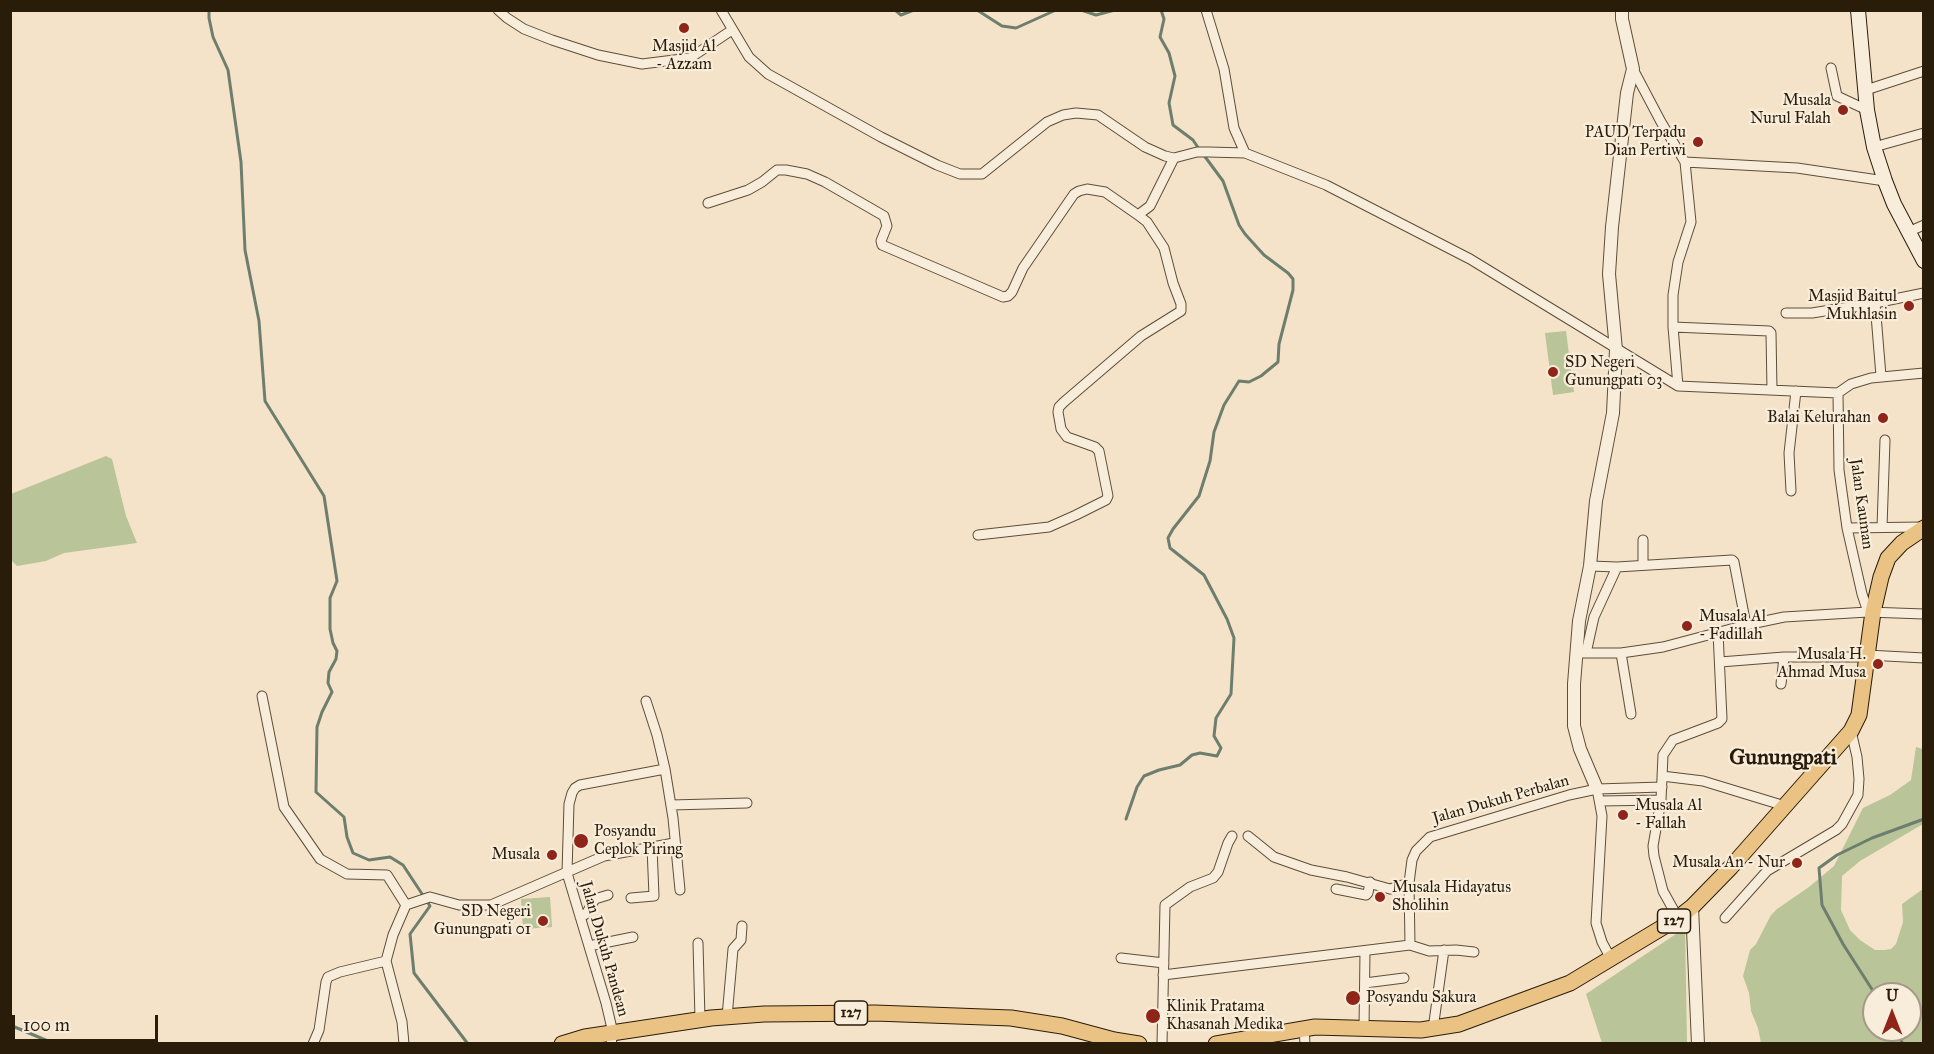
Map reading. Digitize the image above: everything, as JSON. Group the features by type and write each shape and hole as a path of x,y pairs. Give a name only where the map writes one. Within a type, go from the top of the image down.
{"main road":[{"path":"1858,10 1867,110 1874,147 1885,181 1923,261"},
{"name":"127","path":"1216,1044 1304,1036 1315,1027 1433,1029 1471,1020 1570,983 1678,918 1692,907 1851,732 1859,715 1871,612 1881,577 1888,558 1902,543 1923,528"},
{"name":"127","path":"562,1044 585,1037 612,1038 700,1019 764,1014 875,1013 1011,1018 1062,1026 1114,1042 1138,1043"}],"street":[{"path":"498,10 524,29 552,40 598,56 642,64 690,58 732,30"},
{"path":"721,10 749,57 768,74 881,136 937,165 960,174 982,174 1047,122 1063,115 1076,113 1098,115 1155,153 1174,158 1197,152 1245,153 1326,185 1470,259 1678,386 1838,393 1851,384 1881,376 1923,374"},
{"path":"1206,10 1224,69 1234,128 1245,153"},
{"path":"1622,10 1633,69 1685,162 1692,222 1678,262 1673,295 1678,386"},
{"path":"1831,68 1837,96 1867,110"},
{"path":"1611,959 1596,923 1602,816 1598,795 1580,749 1574,726 1581,653 1579,621 1590,566 1596,501 1613,413 1616,350 1609,274 1627,93 1633,69"},
{"path":"1866,90 1923,71"},
{"path":"1874,147 1923,133"},
{"path":"1138,215 1150,206 1174,158"},
{"path":"1685,162 1797,168 1885,181"},
{"path":"708,203 748,190 762,183 777,170 807,174 884,216 887,226 881,241 882,245 1003,297 1012,292 1039,242 1074,194 1079,191 1095,189 1105,192 1138,215 1161,240 1181,304 1181,311 1141,336 1059,407 1061,429 1067,437 1095,447 1099,451 1108,496 1106,500 1049,527 978,535"},
{"path":"1908,232 1923,225"},
{"path":"1786,313 1812,313 1923,293"},
{"path":"1875,303 1881,376"},
{"path":"1673,327 1769,331 1771,333 1772,390"},
{"path":"1791,491 1789,453 1796,391"},
{"name":"Jalan Kauman","path":"1838,393 1839,470 1846,528 1862,594 1871,612"},
{"path":"1882,527 1885,440"},
{"path":"1846,528 1923,528"},
{"path":"1643,540 1643,565"},
{"path":"1590,566 1617,567 1732,560 1746,625"},
{"path":"1581,653 1594,617 1617,567"},
{"path":"1581,653 1621,653 1663,647 1784,617 1871,612 1923,614"},
{"path":"1678,918 1662,891 1653,846 1661,800 1664,752 1673,740 1718,723 1722,719 1718,632"},
{"path":"1621,653 1631,714"},
{"path":"1781,684 1784,657"},
{"path":"1719,662 1784,657 1923,658"},
{"path":"262,696 284,807 320,859 346,874 387,875 406,905 393,935 386,961 402,1022 404,1044"},
{"path":"646,701 665,769 680,890"},
{"path":"1725,918 1767,871 1836,830 1842,824 1858,795 1858,768 1851,732"},
{"name":"Jalan Dukuh Pandean","path":"612,1038 606,1003 567,873 568,804 575,788 580,785 665,769"},
{"path":"1662,776 1703,781 1785,806"},
{"name":"Jalan Dukuh Perbalan","path":"1598,795 1662,787"},
{"name":"Jalan Dukuh Perbalan","path":"1410,945 1409,883 1412,860 1416,851 1430,837 1569,795 1661,800"},
{"path":"671,805 747,803"},
{"path":"1162,1044 1165,905 1190,887 1213,878 1218,872 1232,836"},
{"path":"1248,836 1274,857 1311,870 1370,882 1390,889 1409,883"},
{"name":"Jalan Dukuh Pandean","path":"406,905 425,898 459,905 491,905 604,856 674,843"},
{"path":"631,898 653,898 654,896 652,847"},
{"path":"1336,889 1366,895 1370,882"},
{"path":"580,917 586,914 595,899 609,895"},
{"path":"1692,907 1698,1044"},
{"path":"727,1017 733,949 741,940 742,926"},
{"path":"589,946 633,937"},
{"path":"698,943 700,1019"},
{"path":"1163,975 1410,945 1429,951 1474,952"},
{"path":"1433,1029 1444,950"},
{"path":"1364,1029 1365,951"},
{"path":"1121,958 1164,963"},
{"path":"313,1044 319,1030 328,977 386,961"},
{"path":"1365,983 1404,978"}],"green space":[{"path":"1566,331 1574,392 1553,395 1545,333"},
{"path":"106,456 112,459 126,516 137,543 64,553 46,561 17,566 11,560 11,494"},
{"path":"1916,747 1923,749 1923,824 1860,861 1842,876 1841,910 1850,930 1860,940 1875,950 1891,949 1896,944 1903,922 1902,904 1923,889 1923,1043 1761,1043 1743,976 1750,950 1777,909 1834,866 1863,808 1890,795 1911,780"},
{"path":"550,897 552,927 523,929 521,899"},
{"path":"1685,928 1687,1043 1602,1043 1586,994"}],"waterway":[{"path":"209,10 213,37 228,70 241,162 245,250 259,321 265,401 324,496 337,581 330,598 330,629 337,651 336,659 329,672 328,683 332,692 317,727 316,792 344,817 347,837 353,853 369,860 390,857 403,865 430,906 410,934 414,973 468,1044"},
{"path":"895,10 901,15 914,10"},
{"path":"977,10 1002,26 1016,28 1056,10"},
{"path":"1081,10 1096,15 1115,10"},
{"path":"1161,10 1164,19 1160,37 1169,53 1175,76 1169,103 1173,125 1193,140 1199,149"},
{"path":"1126,819 1137,787 1144,776 1180,765 1192,755 1200,753 1217,756 1221,748 1214,736 1216,718 1231,694 1234,638 1227,619 1204,575 1170,548 1168,538 1199,496 1210,461 1214,432 1224,405 1239,381 1249,382 1261,376 1278,362 1279,344 1293,290 1293,279 1264,255 1239,225 1223,181 1203,154"},
{"path":"1867,982 1822,905 1819,868 1837,855 1872,838 1924,819"},
{"path":"10,1025 55,1044"}],"place":[{"name":"Masjid Al - Azzam","path":"684,28"},
{"name":"Musala Nurul Falah","path":"1843,110"},
{"name":"PAUD Terpadu Dian Pertiwi","path":"1698,142"},
{"name":"Masjid Baitul Mukhlasin","path":"1909,306"},
{"name":"SD Negeri Gunungpati 03","path":"1553,372"},
{"name":"Balai Kelurahan","path":"1883,418"},
{"name":"Musala Al - Fadillah","path":"1687,626"},
{"name":"Musala H. Ahmad Musa","path":"1878,664"},
{"name":"Musala Al - Fallah","path":"1623,815"},
{"name":"Posyandu Ceplok Piring","path":"581,841"},
{"name":"Musala","path":"552,855"},
{"name":"Musala An - Nur","path":"1797,863"},
{"name":"Musala Hidayatus Sholihin","path":"1380,897"},
{"name":"SD Negeri Gunungpati 01","path":"543,921"},
{"name":"Posyandu Sakura","path":"1353,998"},
{"name":"Klinik Pratama Khasanah Medika","path":"1153,1016"}],"district":[{"name":"Gunungpati","path":"1783,759"}]}
